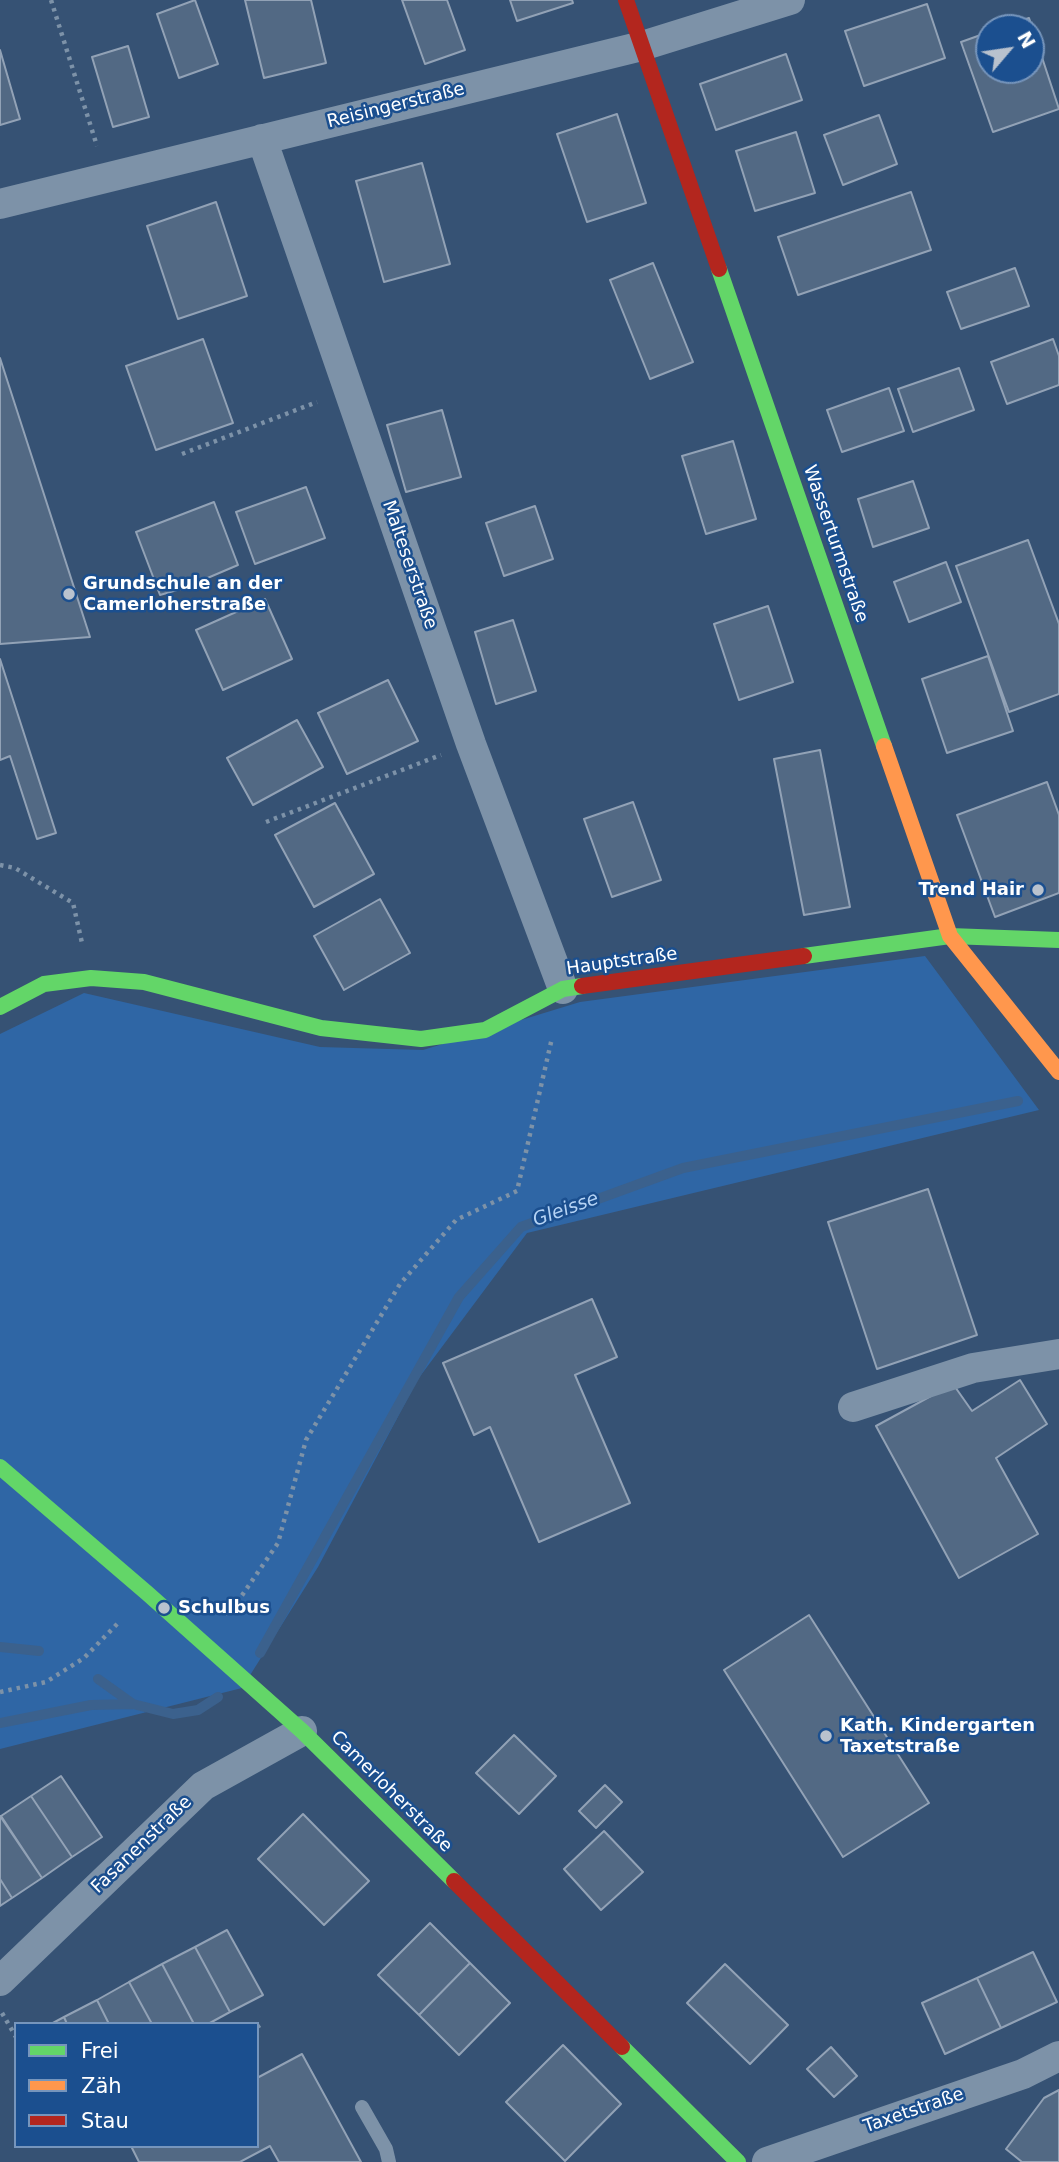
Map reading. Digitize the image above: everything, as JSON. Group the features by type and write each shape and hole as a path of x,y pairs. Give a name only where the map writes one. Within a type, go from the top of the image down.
{"street":[{"name":"Wasserturmstraße","path":"626,0 950,936 1059,1072"},
{"name":"Reisingerstraße","path":"0,204 642,46 790,0"},
{"name":"Malteserstraße","path":"262,139 471,744 563,989"},
{"name":"Hauptstraße","path":"0,1007 44,984 91,978 144,982 321,1028 421,1038 485,1031 563,989 950,936 1059,940"},
{"path":"853,1407 973,1368 1059,1354"},
{"name":"Camerloherstraße","path":"0,1467 148,1593 302,1731 738,2162"},
{"name":"Fasanenstraße","path":"0,1981 203,1786 302,1731"},
{"name":"Taxetstraße","path":"767,2162 1023,2074 1059,2056"}],"lane":[{"path":"362,2107 386,2148 389,2162"}],"path":[{"path":"51,0 107,178"},
{"path":"182,454 348,390"},
{"path":"266,822 471,744"},
{"path":"0,865 15,868 73,903 91,978"},
{"path":"197,1638 234,1607 278,1543 306,1440 400,1284 456,1220 517,1191 563,989"},
{"path":"0,1692 46,1682 84,1658 148,1593"},
{"path":"0,2009 14,2034"}],"shaded area":[{"path":"925,956 1039,1110 527,1233 418,1379 318,1567 242,1688 0,1749 0,1034 84,993 320,1047 423,1050 580,1002"}],"building":[{"path":"195,0 218,64 179,78 157,14"},
{"path":"245,0 311,0 326,63 264,78"},
{"path":"402,0 447,0 465,50 425,64"},
{"path":"510,0 572,0 573,3 517,21"},
{"path":"927,4 945,58 864,86 845,31"},
{"path":"975,37 975,81 961,42"},
{"path":"128,46 149,117 113,127 92,57"},
{"path":"0,50 20,119 0,125"},
{"path":"786,54 802,100 716,130 700,84"},
{"path":"1045,67 1059,109 993,132 976,84 1045,84"},
{"path":"617,114 646,203 587,222 557,134"},
{"path":"879,115 897,164 843,185 824,135"},
{"path":"796,132 815,193 755,211 736,151"},
{"path":"422,163 450,264 384,282 356,181"},
{"path":"911,192 931,250 798,295 778,237"},
{"path":"216,202 247,296 178,319 147,226"},
{"path":"653,263 693,362 650,379 610,280"},
{"path":"1015,268 1029,306 961,329 947,292"},
{"path":"203,339 233,423 156,450 126,366"},
{"path":"1053,339 1059,356 1059,385 1007,404 991,362"},
{"path":"0,358 90,637 0,644"},
{"path":"959,368 974,410 913,432 898,389"},
{"path":"889,388 904,431 842,452 827,410"},
{"path":"442,410 461,477 406,492 387,425"},
{"path":"733,441 756,519 706,534 682,456"},
{"path":"913,481 929,528 873,547 858,499"},
{"path":"306,487 325,538 255,564 236,512"},
{"path":"214,502 238,565 160,595 136,532"},
{"path":"535,506 553,559 504,576 486,523"},
{"path":"1028,540 1059,624 1059,694 1009,712 956,566"},
{"path":"946,562 961,602 909,622 894,582"},
{"path":"265,599 292,659 223,690 196,630"},
{"path":"768,606 793,682 739,700 714,624"},
{"path":"513,620 536,691 496,704 475,632"},
{"path":"988,656 1013,731 947,753 922,679"},
{"path":"0,659 56,833 37,839 10,756 0,760"},
{"path":"388,680 418,741 347,774 318,713"},
{"path":"297,720 323,767 253,805 227,758"},
{"path":"820,750 850,907 804,915 774,759"},
{"path":"1047,782 1059,815 1059,893 995,917 957,815"},
{"path":"633,802 661,880 612,897 584,819"},
{"path":"335,803 374,874 314,907 275,835"},
{"path":"380,899 410,953 344,990 314,936"},
{"path":"928,1189 977,1335 877,1369 828,1222"},
{"path":"592,1299 617,1357 575,1375 630,1503 539,1542 490,1427 474,1435 443,1363"},
{"path":"1020,1380 1047,1424 996,1458 1038,1534 959,1578 876,1426 953,1384 972,1411"},
{"name":"Kath. Kindergarten Taxetstraße","path":"809,1615 929,1803 843,1857 724,1670"},
{"path":"514,1735 556,1776 519,1814 476,1773"},
{"path":"61,1776 102,1837 72,1857 31,1796"},
{"path":"605,1785 622,1802 596,1828 579,1811"},
{"path":"31,1796 72,1857 42,1878 1,1816"},
{"path":"303,1814 369,1881 324,1925 258,1859"},
{"path":"0,1816 42,1878 12,1898 0,1879"},
{"path":"604,1831 643,1872 601,1910 564,1869"},
{"path":"0,1879 12,1898 0,1906"},
{"path":"430,1923 470,1963 419,2015 378,1975"},
{"path":"227,1930 263,1995 230,2012 195,1947"},
{"path":"195,1947 230,2012 212,2022 193,2022 162,1964"},
{"path":"1033,1952 1057,2002 1001,2028 977,1978"},
{"path":"470,1963 510,2003 459,2055 419,2015"},
{"path":"162,1964 193,2022 151,2022 129,1982"},
{"path":"725,1964 788,2025 750,2064 687,2003"},
{"path":"977,1978 1001,2028 945,2054 922,2003"},
{"path":"129,1982 151,2022 108,2022 97,2000"},
{"path":"97,2000 108,2022 66,2022 64,2017"},
{"path":"563,2045 621,2104 565,2161 506,2102"},
{"path":"831,2047 857,2076 834,2097 807,2069"},
{"path":"302,2054 361,2162 279,2162 270,2146 240,2162 139,2162 132,2148 259,2148 259,2077"},
{"path":"1059,2090 1059,2162 1022,2162 1006,2149 1044,2098"}],"waterway":[{"name":"Gleisse","path":"260,1653 459,1297 521,1227 683,1168 1018,1101"},
{"name":"Gleisse","path":"0,1647 39,1651"},
{"name":"Gleisse","path":"98,1679 133,1704 173,1714 198,1710 218,1697"},
{"path":"0,1723 91,1705 133,1704"}],"traffic: fast":[{"path":"719,269 884,746"},
{"path":"804,956 950,936 1059,940"},
{"path":"0,1007 44,984 91,978 144,982 321,1028 421,1039 485,1030 563,989 582,986"},
{"path":"0,1467 302,1731 454,1881"},
{"path":"622,2047 738,2162"}],"traffic: slow":[{"path":"884,746 950,936 1059,1072"}],"traffic: jam":[{"path":"626,0 719,269"},
{"path":"582,986 804,956"},
{"path":"454,1881 622,2047"}],"place":[{"name":"Grundschule an der Camerloherstraße","path":"69,594"},
{"name":"Trend Hair","path":"1038,890"},
{"name":"Schulbus","path":"164,1608"},
{"name":"Kath. Kindergarten Taxetstraße","path":"826,1736"}]}
